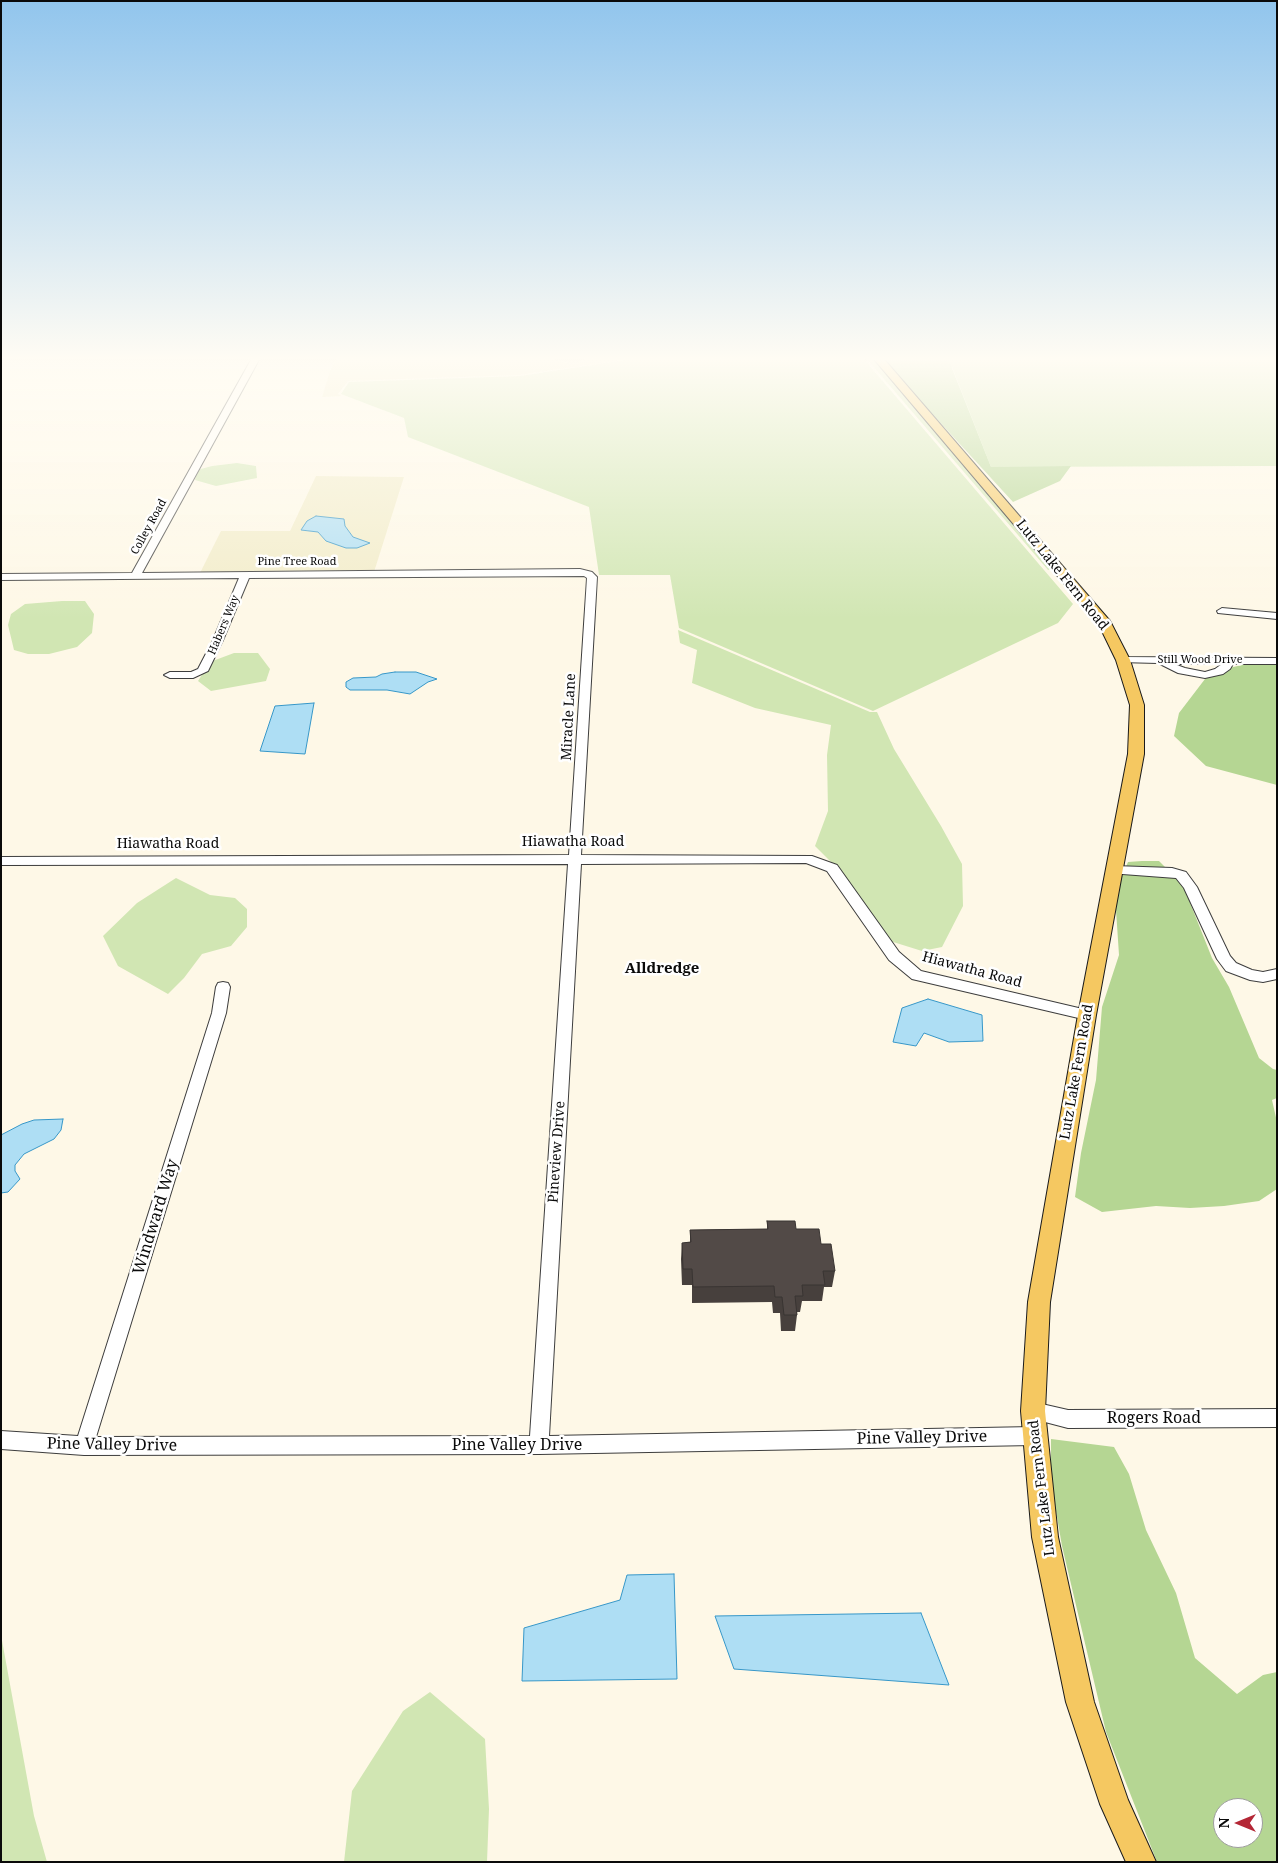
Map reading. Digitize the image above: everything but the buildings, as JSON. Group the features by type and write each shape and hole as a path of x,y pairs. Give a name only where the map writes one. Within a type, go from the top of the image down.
{"main road":[{"name":"Lutz Lake Fern Road","path":"952,445 1105,624 1123,660 1137,705 1136,754 1086,1015 1039,1302 1033,1424 1045,1537 1080,1702 1115,1804 1141,1862"}],"street":[{"name":"Colley Road","path":"134,576 207,445"},
{"name":"Pine Tree Road","path":"1,577 580,572 592,577"},
{"name":"Habers Way","path":"170,675 192,675 202,671 218,640 245,575"},
{"name":"Miracle Lane","path":"576,858 592,577"},
{"path":"1222,611 1277,616"},
{"name":"Still Wood Drive","path":"1123,660 1158,660 1182,671 1205,675 1219,672 1226,667 1229,661 1277,661"},
{"name":"Pineview Drive","path":"539,1445 576,858"},
{"name":"Hiawatha Road","path":"1,860 806,859 832,868 894,956 917,975 1086,1015"},
{"path":"1114,870 1172,872 1181,875 1190,887 1224,959 1231,967 1250,975 1263,977 1277,974"},
{"name":"Windward Way","path":"84,1446 219,1012 223,987"},
{"name":"Rogers Road","path":"1033,1424 1068,1419 1277,1418"},
{"name":"Pine Valley Drive","path":"1,1440 84,1446 539,1445 1033,1424"}],"shaded area":[{"path":"316,476 404,477 374,572 200,573 221,531 290,531","holes":["345,526 353,537 369,543 326,541 318,532 301,530"]}],"green space":[{"path":"429,445 937,445 1073,604 1058,623 873,711 679,628 670,575 599,575 589,507"},
{"path":"941,445 948,445 1053,569 1048,570"},
{"path":"961,445 982,445 991,467 1071,466 1060,481 1013,502"},
{"path":"982,445 1277,445 1277,466 991,467"},
{"path":"237,463 256,466 257,478 216,486 195,480 197,470"},
{"path":"85,601 94,614 92,633 77,647 49,654 28,654 14,650 8,625 11,614 25,604"},
{"path":"678,630 870,712 877,712 894,749 962,864 963,906 942,947 922,951 890,941 845,876 815,846 828,811 827,755 831,725 755,708 692,683 697,650 680,643"},
{"path":"234,653 258,653 270,669 266,681 211,691 198,681 210,662"},
{"path":"1246,664 1277,665 1277,785 1206,766 1174,736 1179,713 1205,679 1221,670"},
{"path":"1159,861 1183,885 1212,958 1229,987 1259,1058 1277,1070 1277,1098 1272,1100 1277,1122 1277,1189 1259,1201 1224,1206 1190,1208 1156,1206 1102,1212 1075,1197 1081,1153 1096,1080 1102,1007 1119,955 1116,910 1120,881 1128,862"},
{"path":"176,878 210,895 235,898 247,909 247,927 231,946 202,954 184,978 168,994 118,966 103,936 137,903"},
{"path":"1051,1439 1114,1447 1129,1474 1146,1530 1176,1593 1195,1658 1237,1694 1263,1675 1277,1672 1277,1862 1157,1862 1106,1732 1062,1546 1051,1482"},
{"path":"1,1635 34,1816 47,1862 1,1862"},
{"path":"430,1692 485,1739 489,1809 487,1862 344,1862 352,1791 403,1711"}],"water":[{"path":"316,516 344,519 345,526 353,537 370,543 357,548 346,548 326,541 318,532 301,530 307,521"},
{"path":"395,672 416,672 437,679 428,682 410,694 387,690 350,690 346,687 346,682 353,678 376,677"},
{"path":"314,703 305,754 260,751 275,706"},
{"path":"928,999 982,1015 983,1041 949,1042 924,1033 916,1046 893,1042 902,1008"},
{"path":"63,1119 61,1130 54,1139 24,1154 15,1165 15,1171 20,1179 8,1192 1,1193 1,1135 34,1120"},
{"path":"674,1574 677,1679 522,1681 524,1628 620,1600 627,1575"},
{"path":"921,1613 949,1685 734,1669 715,1616"}],"district":[{"name":"Alldredge","path":"662,969"}]}
